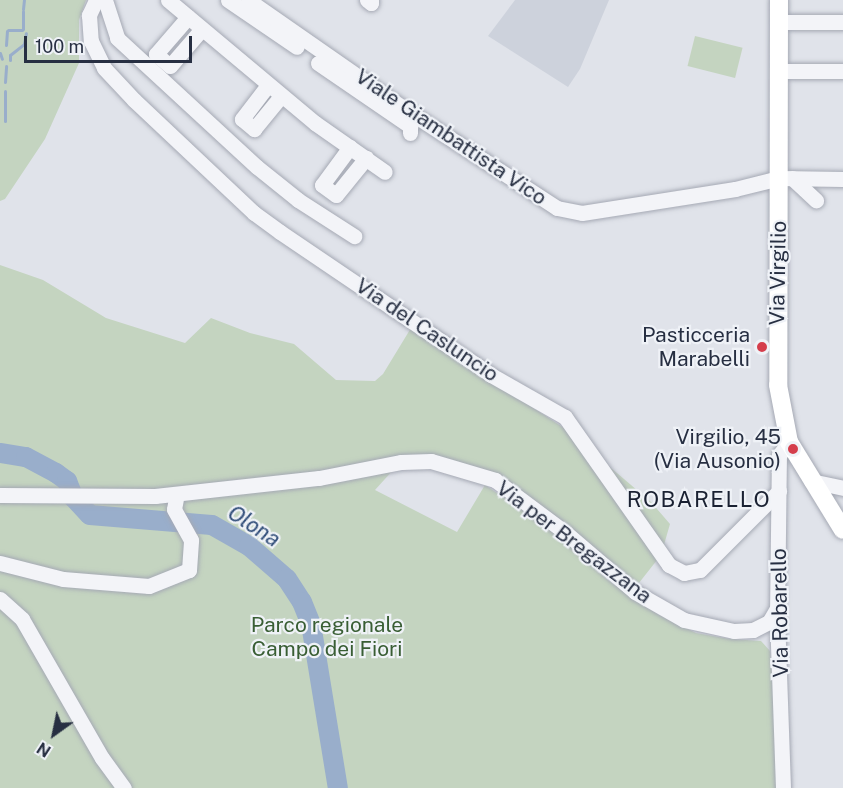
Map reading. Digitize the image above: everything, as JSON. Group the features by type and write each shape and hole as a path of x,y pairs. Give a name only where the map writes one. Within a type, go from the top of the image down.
{"main road":[{"name":"Via Virgilio","path":"778,0 785,178 777,362 782,412 789,442 811,482 843,530"}],"street":[{"name":"Via del Casluncio","path":"96,0 89,15 91,41 104,68 134,100 254,213 491,375 565,417 669,565 684,573 700,570 779,491"},
{"path":"105,0 117,38 257,167 298,200 354,236"},
{"path":"168,0 268,86 385,172"},
{"path":"228,0 253,12 297,47"},
{"name":"Viale Giambattista Vico","path":"253,12 367,94 537,197 566,210 582,213 735,189 785,178 843,179"},
{"path":"188,17 156,54 170,66 201,30"},
{"path":"779,22 843,22"},
{"path":"171,37 185,48"},
{"path":"318,63 367,94 410,126 410,133"},
{"path":"779,71 843,71"},
{"path":"268,86 242,119 254,129 281,96"},
{"path":"255,102 268,112"},
{"path":"350,147 322,185 336,195 366,158"},
{"path":"336,166 351,177"},
{"path":"785,178 816,200"},
{"name":"Via Robarello","path":"783,788 783,728 777,608 779,455 789,442"},
{"name":"Via per Bregazzana","path":"0,495 83,496 176,501 319,478 400,462 431,461 495,480 566,533 635,592 684,620 734,632 753,630 769,622 777,608"},
{"path":"811,482 843,488"},
{"path":"0,563 63,579 148,586 189,570 191,540 176,501"},
{"path":"0,600 22,619 102,758 124,788"}],"shaded area":[{"path":"515,0 609,0 580,69 568,87 488,36"}],"green space":[{"path":"0,0 86,0 79,20 79,63 45,139 5,199 0,201"},
{"path":"695,36 743,48 735,78 688,66"},
{"name":"Parco regionale Campo dei Fiori","path":"0,265 43,280 106,318 185,343 211,318 250,333 294,344 336,380 375,381 383,374 411,328 564,428 651,502 670,524 661,555 635,588 496,475 443,468 394,469 375,490 457,532 485,485 557,533 613,584 659,615 696,633 730,639 761,641 770,651 782,788 0,788"}],"waterway":[{"path":"23,9 24,0"},
{"path":"23,11 23,29"},
{"path":"8,30 22,30"},
{"path":"6,45 7,31"},
{"path":"10,60 10,55 24,44 26,33"},
{"path":"0,53 2,59"},
{"path":"5,82 6,66"},
{"path":"5,91 5,121"},
{"name":"Olona","path":"0,453 26,457 56,473 67,481 74,498 90,515 212,525 249,546 287,579 302,602 311,624 338,788"}],"place":[{"name":"Pasticceria Marabelli","path":"762,347"},
{"name":"Virgilio, 45 (Via Ausonio)","path":"793,449"}],"district":[{"name":"ROBARELLO","path":"699,500"}]}
